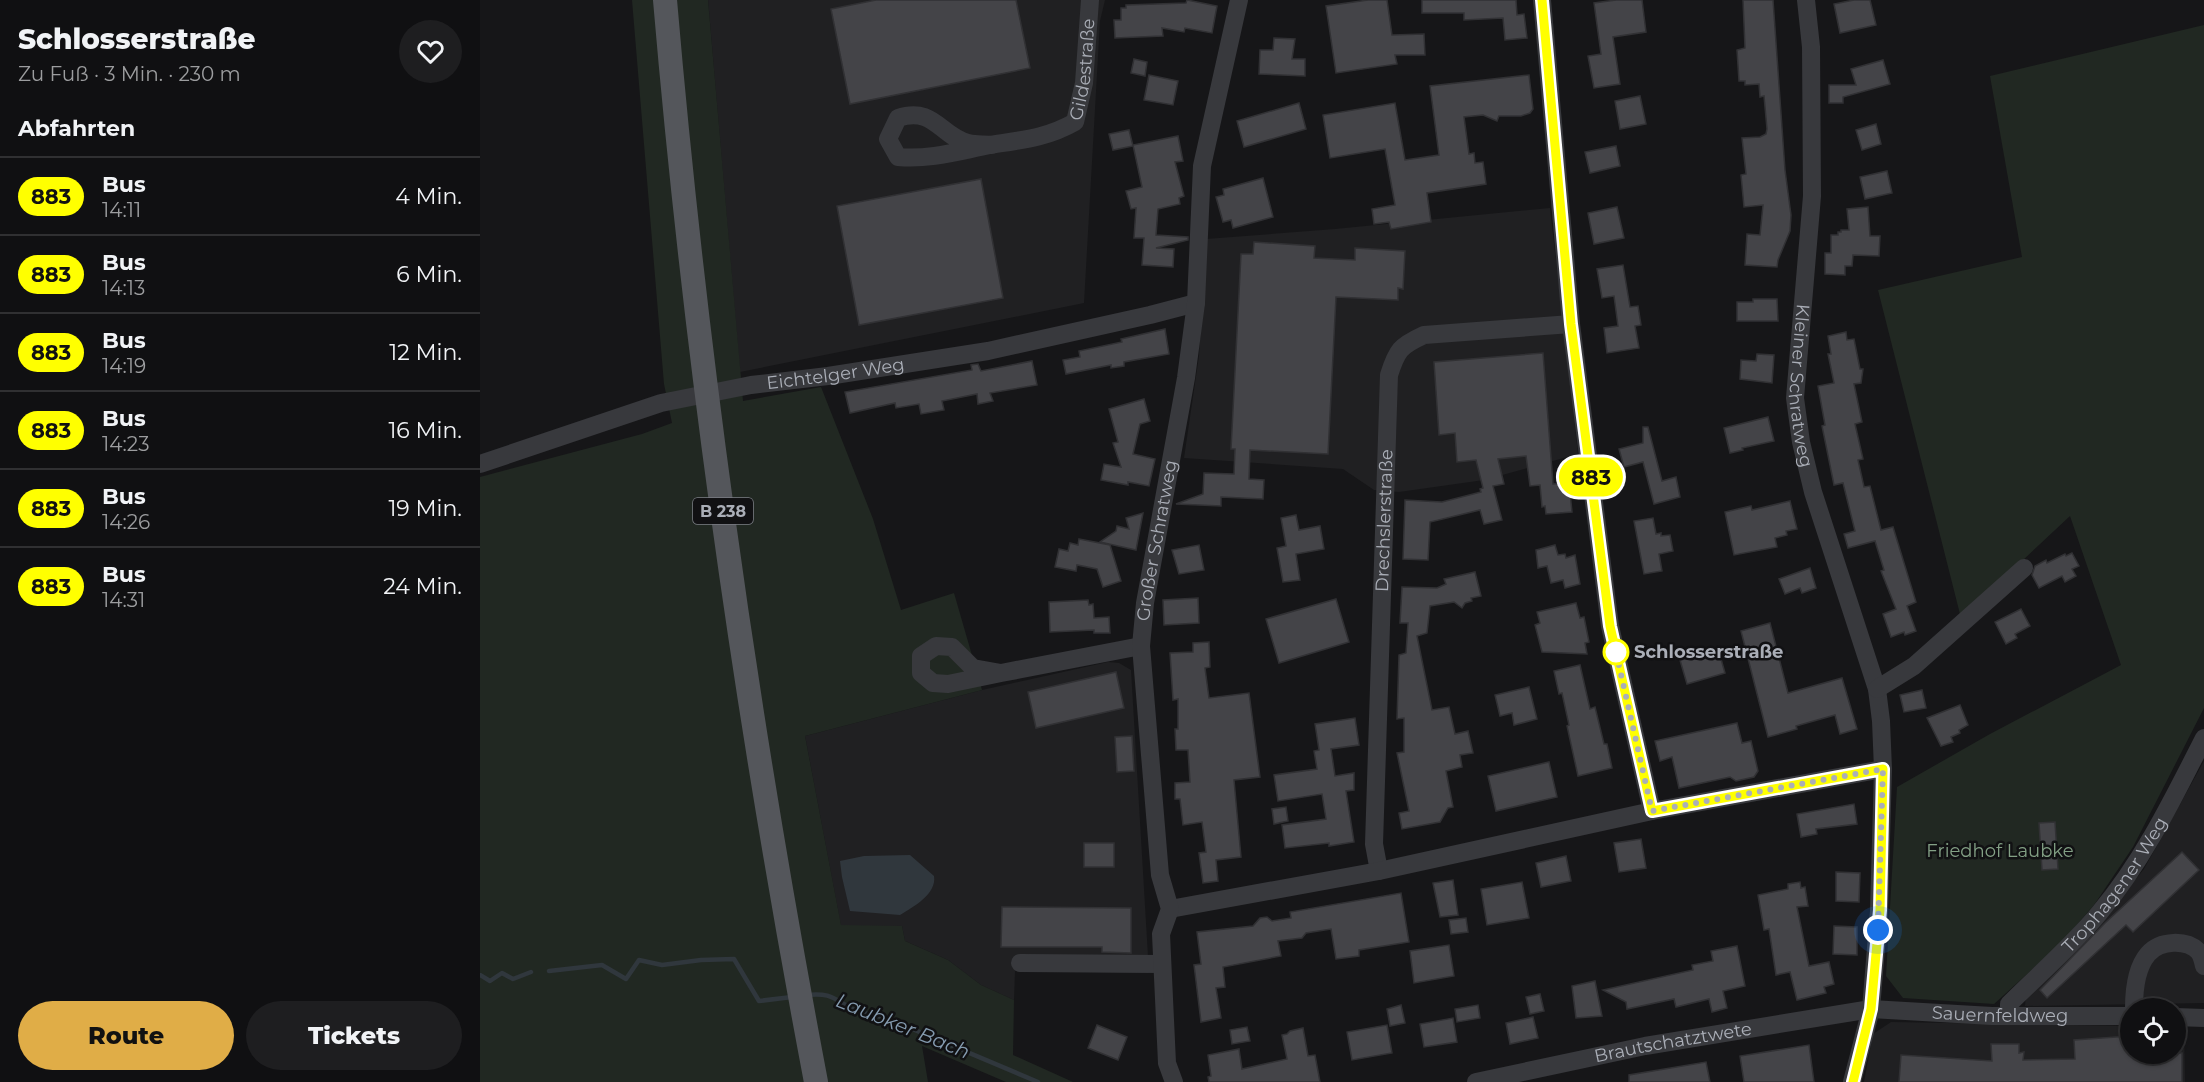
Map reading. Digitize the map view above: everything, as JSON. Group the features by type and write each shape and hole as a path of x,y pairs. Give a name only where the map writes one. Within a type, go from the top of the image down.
{"main road":[{"name":"B 238","path":"665,0 696,315 711,430 758,751 816,1082"}],"street":[{"name":"Gildestraße","path":"992,145 967,143 930,119 911,114 898,118 888,139 898,157 920,159 992,145 1057,132 1076,122 1084,83 1090,0"},
{"name":"Großer Schratweg","path":"1170,909 1160,875 1141,646 1145,603 1182,400 1196,303 1202,166 1239,0"},
{"path":"1542,0 1571,324 1610,626 1652,811"},
{"name":"Kleiner Schratweg","path":"1806,0 1810,47 1812,196 1795,398 1801,442 1813,492 1877,689 1881,721 1883,769 1880,910 1871,1009 1852,1082"},
{"name":"Eichtelger Weg","path":"480,464 661,403 751,385 828,376 988,351 1196,303"},
{"name":"Drechslerstraße","path":"1379,871 1374,844 1389,375 1395,357 1405,343 1424,334 1571,324"},
{"path":"1877,689 1914,666 2024,568"},
{"path":"1001,673 1141,646"},
{"name":"Trophagener Weg","path":"2009,1016 2009,1004 2099,913 2116,891 2135,863 2204,738"},
{"path":"1174,1082 1167,1063 1161,934 1170,909 1379,871 1652,811 1883,769"},
{"path":"2134,998 2139,971 2147,954 2157,946 2172,943 2188,945 2200,953 2204,966"},
{"path":"1020,963 1162,964"},
{"name":"Sauernfeldweg","path":"1871,1009 2009,1016 2120,1016"},
{"name":"Brautschatztwete","path":"1476,1082 1645,1046 1871,1009"},
{"path":"2186,1017 2204,1018"}],"shaded area":[{"path":"708,0 1105,0 1100,21 1084,303 740,372"},
{"path":"1550,208 1578,454 1484,480 1399,492 1374,490 1343,469 1184,458 1199,356 1206,239"},
{"path":"1108,662 1119,663 1131,670 1149,973 1015,971 1014,1000 981,985 948,960 905,941 902,926 841,926 805,736 982,690"},
{"path":"2204,761 2204,1003 2186,1003 2186,998 2120,998 2120,1004 2025,1006 2026,993 2119,899 2144,869"},
{"path":"910,855 934,876 932,889 923,899 900,915 850,911 840,861 864,856"},
{"path":"1891,1022 2120,1026 2120,1064 2185,1064 2185,1082 1864,1082 1873,1034"}],"green space":[{"path":"632,0 708,0 743,401 821,387 873,519 901,610 954,593 982,690 805,736 841,925 902,926 905,941 948,960 981,985 1014,1000 1013,1055 1073,1082 1006,1082 922,1046 928,1082 480,1082 480,477 642,434 672,423 664,384"},
{"name":"Friedhof Laubke","path":"2204,25 2204,708 2133,847 2094,905 2060,944 1994,1004 1903,998 1886,976 1897,787 1990,734 2121,665 2070,516 1961,618 1878,290 2022,257 1990,76"}],"building":[{"path":"876,0 1016,0 1030,68 850,104 831,9"},
{"path":"1187,0 1217,6 1212,33 1185,28 1184,32 1162,28 1163,36 1115,38 1114,20 1121,20 1121,8 1126,8 1126,5 1186,3"},
{"path":"1368,0 1387,0 1392,35 1424,34 1425,55 1395,55 1397,64 1336,73 1326,6"},
{"path":"1422,0 1516,0 1517,15 1524,14 1527,38 1505,40 1503,18 1464,20 1464,13 1422,13"},
{"path":"1642,0 1646,32 1613,37 1620,84 1594,88 1588,56 1601,54 1594,3"},
{"path":"1743,0 1773,0 1785,170 1791,215 1790,231 1777,267 1745,265 1747,234 1760,235 1763,205 1744,207 1741,175 1746,174 1742,138 1760,137 1766,134 1767,129 1764,96 1760,97 1759,84 1745,85 1745,81 1739,81 1737,50 1745,48"},
{"path":"1870,0 1876,25 1840,33 1834,4"},
{"path":"1274,38 1295,39 1292,59 1305,59 1305,76 1259,74 1260,50 1273,50"},
{"path":"1134,59 1147,62 1145,76 1131,73"},
{"path":"1883,60 1890,84 1843,97 1843,103 1829,103 1829,85 1856,85 1851,69"},
{"path":"1149,75 1178,81 1173,105 1144,100"},
{"path":"1529,75 1533,109 1530,113 1521,116 1499,116 1497,121 1483,115 1464,117 1469,154 1474,153 1475,163 1483,162 1486,184 1427,193 1431,222 1391,229 1389,222 1374,224 1372,209 1395,205 1385,149 1330,158 1323,115 1395,103 1405,160 1439,155 1430,86"},
{"path":"1640,96 1646,124 1620,129 1615,101"},
{"path":"1299,103 1306,129 1244,147 1237,121"},
{"path":"1876,124 1881,144 1862,150 1856,130"},
{"path":"1129,130 1133,146 1113,150 1109,134"},
{"path":"1178,136 1183,161 1175,162 1184,196 1179,198 1180,204 1158,209 1156,235 1188,237 1188,240 1156,248 1174,249 1173,267 1142,265 1144,238 1134,238 1136,208 1131,209 1126,191 1142,187 1133,145"},
{"path":"1616,146 1620,166 1590,173 1585,152"},
{"path":"1887,171 1892,193 1865,199 1860,177"},
{"path":"1263,178 1273,217 1233,228 1231,220 1223,222 1216,197 1224,195 1223,189"},
{"path":"981,179 1003,298 859,325 837,206"},
{"path":"1617,207 1624,238 1594,244 1588,213"},
{"path":"1868,207 1870,236 1880,236 1879,256 1853,255 1852,266 1845,266 1845,275 1825,274 1825,253 1831,253 1831,235 1838,235 1841,230 1849,230 1847,209"},
{"path":"1254,242 1315,246 1314,258 1355,260 1355,248 1405,251 1403,289 1398,288 1398,300 1336,297 1328,454 1250,450 1249,479 1264,480 1263,499 1221,497 1221,506 1176,504 1203,494 1204,473 1234,474 1235,449 1231,449 1241,254 1253,254"},
{"path":"1623,265 1630,307 1638,306 1641,325 1635,326 1639,348 1607,353 1604,328 1618,326 1614,296 1602,298 1597,269"},
{"path":"1753,299 1777,299 1778,321 1737,321 1737,302 1753,302"},
{"path":"1165,329 1169,354 1124,362 1124,366 1111,368 1111,365 1066,374 1063,360 1080,357 1079,351 1122,342 1121,339"},
{"path":"1846,332 1847,340 1854,339 1860,369 1863,369 1861,383 1854,384 1862,422 1855,424 1863,459 1858,460 1864,487 1870,486 1881,530 1893,527 1916,602 1907,606 1916,631 1905,635 1904,632 1891,637 1883,614 1896,609 1881,571 1884,570 1875,541 1848,548 1844,534 1855,531 1843,483 1834,485 1822,426 1825,425 1818,386 1834,383 1828,354 1831,354 1828,336"},
{"path":"1543,353 1553,484 1569,483 1572,512 1546,514 1545,506 1542,507 1540,485 1530,486 1526,456 1498,459 1504,484 1493,486 1502,520 1484,524 1480,510 1430,522 1428,560 1403,559 1405,500 1442,502 1481,492 1480,489 1483,488 1476,460 1457,462 1455,433 1439,435 1434,362"},
{"path":"1757,354 1774,355 1772,383 1740,379 1741,360 1756,361"},
{"path":"1032,361 1037,385 990,393 993,401 978,404 977,394 942,401 944,410 921,414 919,404 896,408 895,403 850,413 845,392 972,370 971,365 978,364 981,371"},
{"path":"1144,399 1150,421 1140,424 1133,454 1155,459 1149,486 1101,480 1104,464 1121,467 1113,443 1118,442 1109,409"},
{"path":"1768,417 1774,441 1730,453 1724,428"},
{"path":"1643,427 1648,427 1662,481 1676,477 1680,497 1654,504 1643,462 1624,467 1619,449 1643,443"},
{"path":"1790,501 1797,529 1786,531 1787,535 1775,538 1777,547 1734,555 1725,512 1751,506 1752,510"},
{"path":"1143,513 1136,550 1100,542 1116,531 1117,526 1129,529 1126,518"},
{"path":"1296,515 1299,530 1320,526 1324,549 1296,554 1300,580 1283,582 1277,548 1286,546 1281,518"},
{"path":"1653,518 1656,534 1670,535 1673,551 1659,554 1662,571 1644,574 1634,521"},
{"path":"1079,539 1110,545 1121,581 1103,587 1097,569 1077,565 1076,571 1055,567 1059,549 1068,551 1070,543 1078,545"},
{"path":"1199,545 1204,570 1179,574 1172,550"},
{"path":"1555,545 1558,555 1565,554 1566,558 1575,555 1580,584 1565,588 1563,580 1551,583 1547,566 1538,568 1536,550"},
{"path":"2072,553 2079,566 2072,569 2076,576 2065,582 2062,576 2039,588 2032,575 2035,566 2046,560 2047,563"},
{"path":"1810,568 1816,588 1802,593 1800,588 1785,594 1779,579"},
{"path":"1475,572 1481,596 1471,598 1472,601 1465,603 1462,608 1454,602 1430,606 1427,633 1417,636 1432,710 1449,707 1455,734 1468,731 1473,753 1460,755 1462,767 1446,771 1453,807 1448,808 1440,822 1402,829 1399,813 1409,811 1397,753 1404,752 1404,718 1397,719 1399,655 1406,653 1408,623 1400,623 1402,587 1437,588 1446,584 1444,579"},
{"path":"1198,598 1199,623 1164,625 1163,600"},
{"path":"1336,599 1349,642 1279,663 1266,619"},
{"path":"1088,600 1089,605 1093,604 1094,618 1109,617 1110,633 1094,633 1094,630 1050,632 1049,602"},
{"path":"1576,603 1580,618 1584,617 1589,642 1585,643 1587,654 1542,652 1535,625 1540,623 1537,612"},
{"path":"2021,609 2030,626 2015,634 2017,638 2006,644 1995,622"},
{"path":"1770,623 1788,693 1842,678 1857,729 1840,734 1835,715 1768,737 1741,631"},
{"path":"1209,642 1210,667 1205,668 1209,698 1249,693 1260,777 1234,780 1241,857 1216,860 1218,881 1203,883 1199,853 1206,852 1202,822 1183,825 1180,799 1175,799 1175,783 1190,782 1188,750 1176,750 1175,729 1178,729 1178,699 1173,700 1170,653 1193,652 1193,643"},
{"path":"1719,652 1725,673 1687,684 1680,660"},
{"path":"1580,665 1590,709 1595,707 1612,768 1578,776 1562,693 1559,694 1554,671"},
{"path":"1116,672 1124,708 1036,728 1028,692"},
{"path":"1529,687 1537,719 1514,725 1512,713 1500,716 1495,695"},
{"path":"1922,690 1926,708 1904,712 1900,695"},
{"path":"1960,705 1968,725 1959,730 1960,733 1951,737 1953,742 1941,746 1927,718"},
{"path":"1355,718 1359,745 1331,749 1335,776 1354,773 1354,790 1346,791 1354,842 1329,846 1329,843 1285,848 1282,825 1326,819 1322,794 1278,801 1274,775 1317,769 1314,751 1319,750 1315,724"},
{"path":"1737,723 1742,743 1751,741 1758,771 1754,777 1736,781 1730,777 1679,788 1672,757 1660,761 1655,741"},
{"path":"1132,736 1134,771 1117,772 1115,737"},
{"path":"1549,762 1557,797 1496,811 1488,776"},
{"path":"1854,804 1857,824 1816,829 1817,834 1801,837 1797,814"},
{"path":"1286,807 1288,821 1274,824 1272,809"},
{"path":"2055,822 2058,869 2042,870 2039,823"},
{"path":"1641,839 1646,868 1619,872 1614,843"},
{"path":"1084,843 1114,843 1114,867 1084,867"},
{"path":"2182,852 2199,870 2133,932 2126,925 2047,998 2040,990 2105,923"},
{"path":"1566,856 1571,881 1541,887 1536,863"},
{"path":"1836,872 1860,873 1859,902 1836,901"},
{"path":"1453,880 1458,915 1440,917 1433,883"},
{"path":"1522,882 1529,918 1487,925 1481,889"},
{"path":"1800,882 1801,888 1805,887 1808,906 1797,907 1809,966 1829,962 1834,984 1824,987 1826,993 1797,1000 1790,972 1776,975 1769,929 1764,930 1758,895 1788,889 1788,884"},
{"path":"1401,893 1409,942 1359,950 1359,956 1336,959 1331,929 1306,933 1302,938 1278,941 1281,956 1223,967 1225,987 1216,988 1221,1018 1201,1022 1194,965 1201,964 1197,932 1253,926 1260,918 1267,917 1272,921 1291,918 1290,912"},
{"path":"1002,907 1131,908 1131,953 1102,952 1102,947 1001,947"},
{"path":"1466,918 1468,932 1451,934 1449,920"},
{"path":"1834,926 1857,927 1857,955 1833,954"},
{"path":"1449,945 1454,976 1414,983 1410,951"},
{"path":"1737,946 1745,986 1723,991 1727,1008 1712,1012 1709,999 1676,1007 1674,999 1627,1009 1626,1002 1603,990 1693,970 1692,965 1713,961 1711,951"},
{"path":"1595,981 1602,1016 1576,1018 1572,986"},
{"path":"1540,994 1544,1011 1530,1014 1526,997"},
{"path":"1401,1005 1405,1023 1390,1026 1387,1009"},
{"path":"1478,1005 1480,1018 1457,1022 1455,1009"},
{"path":"1533,1017 1538,1038 1510,1044 1506,1023"},
{"path":"1453,1018 1457,1042 1424,1047 1420,1024"},
{"path":"1097,1025 1127,1037 1118,1060 1088,1048"},
{"path":"1387,1025 1392,1053 1352,1060 1347,1032"},
{"path":"1247,1027 1250,1041 1232,1044 1230,1030"},
{"path":"1303,1028 1308,1056 1315,1055 1320,1082 1209,1082 1208,1077 1211,1076 1208,1055 1239,1049 1242,1069 1287,1059 1282,1035"},
{"path":"2120,1037 2120,1064 2182,1064 2182,1082 1899,1082 1901,1055 1992,1061 1991,1044 2019,1044 2019,1053 2024,1052 2023,1060 2075,1059 2074,1040"},
{"path":"1809,1045 1814,1082 1744,1082 1740,1056"},
{"path":"1706,1062 1710,1082 1629,1082 1629,1075"}],"waterway":[{"name":"Laubker Bach","path":"549,971 602,965 626,979 639,960 662,965 734,959 759,1001 792,997"},
{"name":"Laubker Bach","path":"480,975 490,981 502,973 513,979 531,972"},
{"name":"Laubker Bach","path":"806,995 828,996 855,1010 884,1017 1038,1082"}],"bus line":[{"name":"883","path":"1542,0 1571,324 1610,626 1652,811 1883,769 1880,910 1871,1009 1853,1082"}],"place":[{"name":"Schlosserstraße","path":"1616,652"}],"route":[{"path":"1616,652 1615,648 1652,811 1883,769 1878,930"}]}
